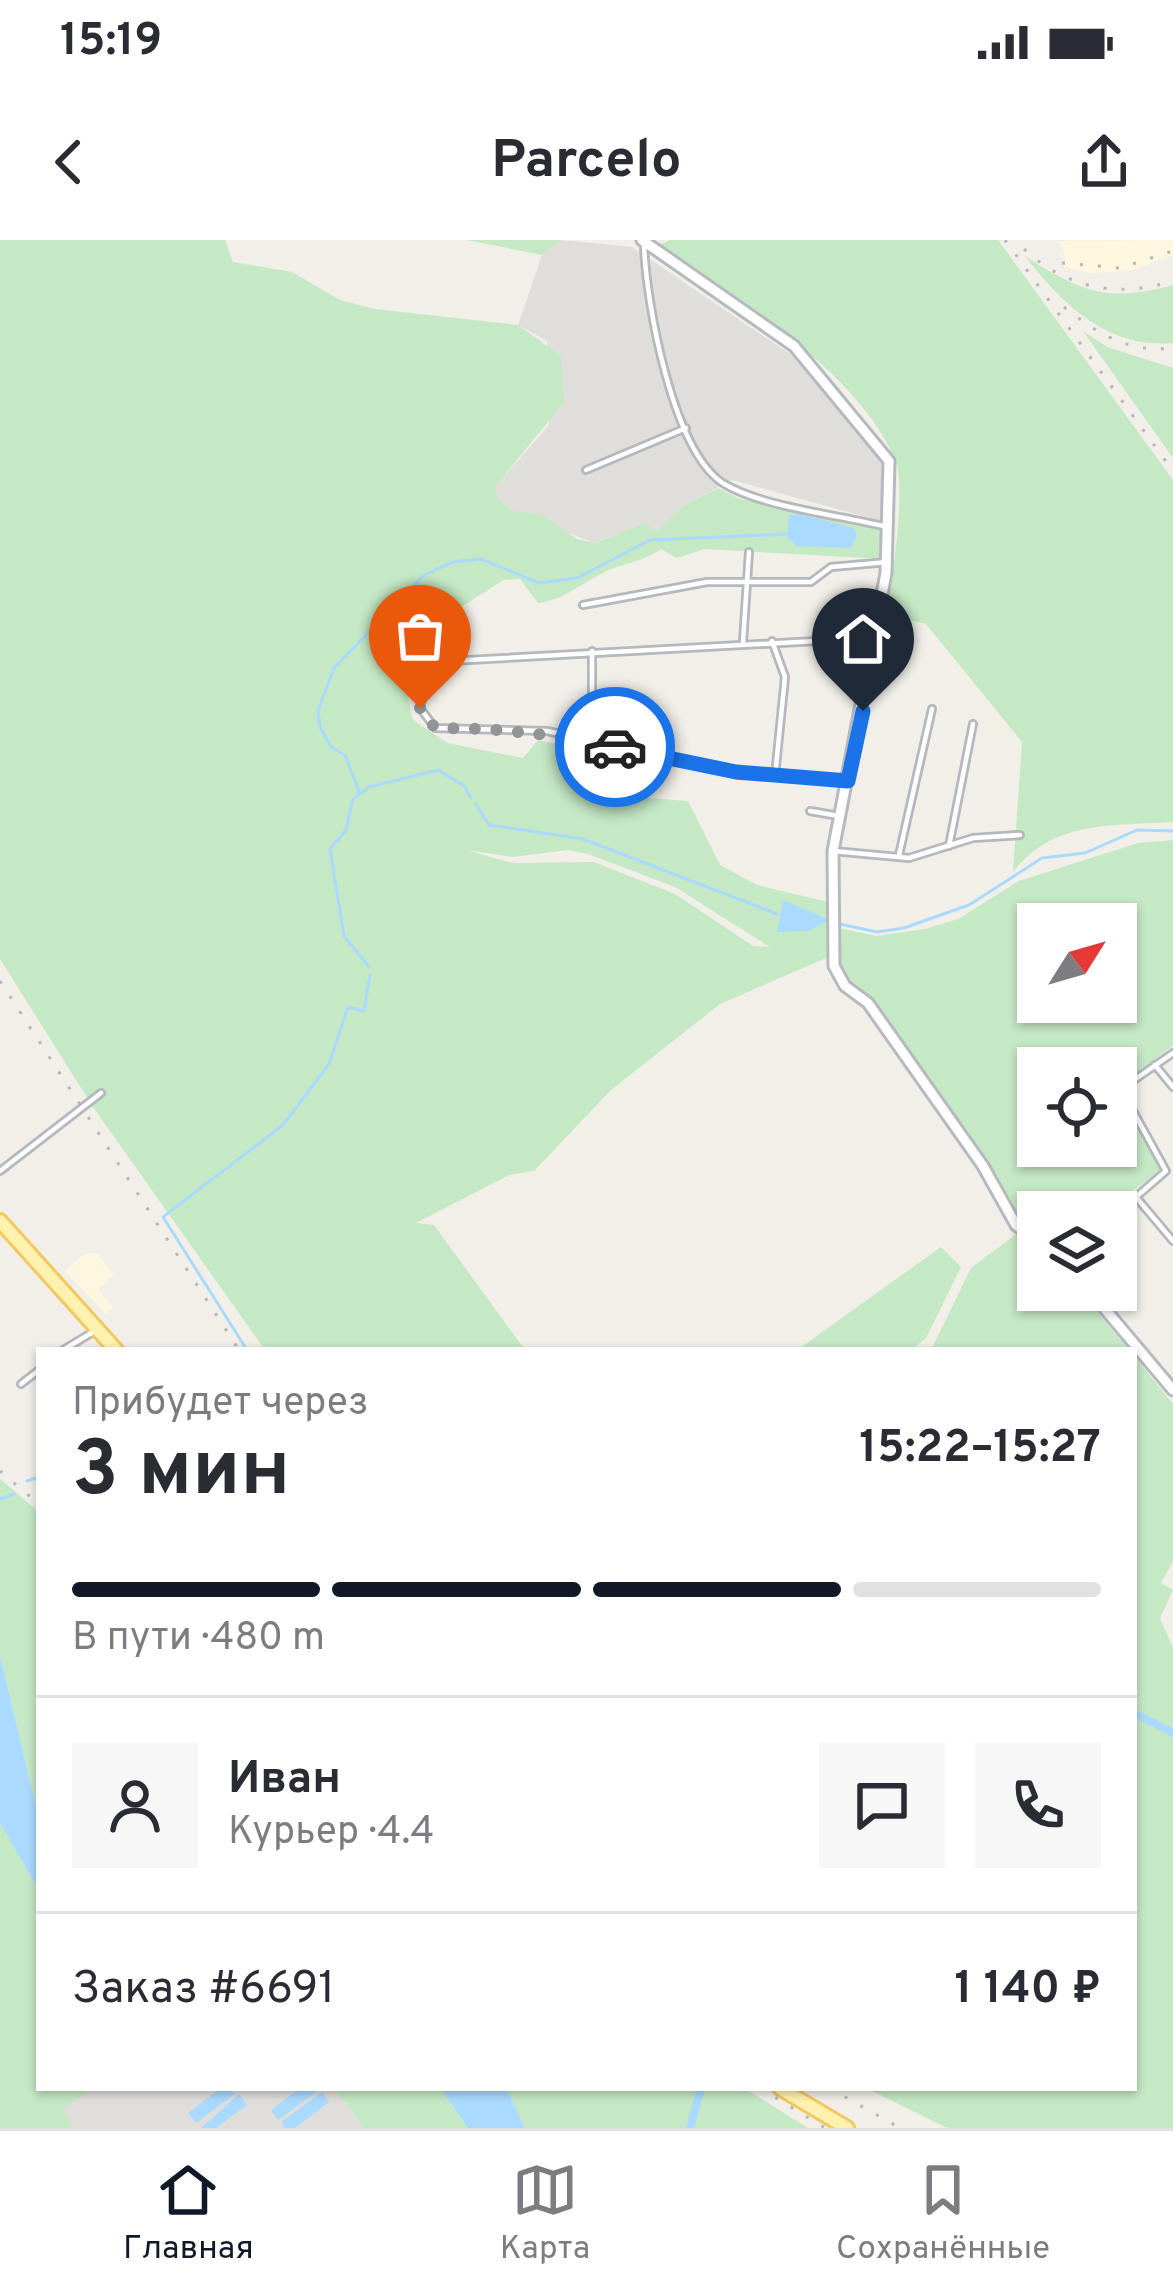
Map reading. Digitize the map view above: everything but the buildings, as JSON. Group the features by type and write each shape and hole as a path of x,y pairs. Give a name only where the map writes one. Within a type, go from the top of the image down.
{"main road":[{"path":"0,1221 113,1347"},
{"path":"785,2091 847,2128"}],"street":[{"path":"643,241 650,297 676,409 706,467 724,484 887,527"},
{"path":"643,241 794,346 889,461 887,562 833,851 838,977 868,1003 983,1166 1017,1226"},
{"path":"586,470 686,428"},
{"path":"742,642 748,552"},
{"path":"583,604 707,581 811,582 831,567 887,562"},
{"path":"431,662 876,638"},
{"path":"772,641 785,677 775,776"},
{"path":"592,651 592,742"},
{"path":"425,688 420,708 435,728 466,724 547,731 775,776 848,781"},
{"path":"898,856 932,709"},
{"path":"949,846 973,724"},
{"path":"811,811 839,816"},
{"path":"833,851 898,856 973,838 1020,835"},
{"path":"1166,1172 1121,1089 1173,1053"},
{"path":"1155,1064 1173,1088"},
{"path":"0,1171 101,1093"},
{"path":"1137,1196 1173,1166"},
{"path":"1137,1198 1173,1241"},
{"path":"1107,1311 1137,1347"},
{"path":"68,1347 98,1330"},
{"path":"1137,1347 1173,1390"},
{"path":"21,1384 36,1372"}],"shaded area":[{"path":"561,240 632,247 790,354 847,415 881,463 881,521 732,480 682,507 657,532 644,523 594,543 556,528 540,514 512,512 498,499 495,487 549,425 547,341 518,325 542,255"},
{"path":"1173,240 1173,255 1132,270 1092,273 1064,267 1066,258 1058,241"},
{"path":"97,1253 114,1275 99,1289 113,1308 106,1314 65,1271 84,1254"},
{"path":"88,2091 336,2091 364,2128 72,2128 63,2108"}],"green space":[{"path":"0,240 225,240 233,262 292,272 340,300 375,309 518,325 561,356 564,402 495,487 498,499 512,511 540,514 577,539 595,543 644,523 657,531 682,507 718,488 740,499 884,528 885,559 704,549 677,558 661,549 563,596 538,603 520,579 503,580 442,621 416,650 408,692 413,720 447,743 523,758 538,740 584,749 580,793 688,801 720,865 757,885 832,903 833,955 720,1004 611,1090 534,1171 509,1175 416,1223 434,1225 523,1347 263,1347 93,1107 0,959","holes":["466,850 513,857 568,850 675,887 770,947 753,946 675,894 594,862 512,863"]},
{"path":"467,240 561,240 542,255"},
{"path":"670,240 998,240 1173,480 1173,822 1065,834 1029,855 1013,872 1022,742 926,624 886,614 899,512 895,459 877,426 824,366 758,313 659,245"},
{"path":"1026,257 1063,279 1096,291 1130,293 1173,285 1173,343 1128,339 1089,320 1055,292"},
{"path":"1083,331 1107,347 1173,368 1173,458"},
{"path":"1173,840 1173,1046 1137,1073 1137,1047 1017,1047 1017,1167 1137,1167 1137,1126 1162,1168 1132,1191 1017,1191 1017,1218 974,1145 876,1007 846,979 839,962 839,928 876,936 925,929 958,919 1019,881 1138,843"},
{"path":"1015,1235 1017,1311 1096,1311 1126,1347 932,1347 971,1268"},
{"path":"941,1247 961,1267 926,1338 915,1347 801,1347"},
{"path":"1137,1360 1173,1404 1173,1561 1161,1583 1173,1590 1160,1618 1173,1648 1173,2128 947,2128 872,2091 1137,2091"},
{"path":"0,1479 36,1509 36,1806 0,1655"},
{"path":"0,1823 36,1886 36,2091 89,2091 64,2108 72,2128 0,2128"},
{"path":"336,2091 442,2091 468,2128 364,2128"},
{"path":"507,2091 749,2091 808,2128 525,2128"}],"water":[{"path":"789,515 853,528 857,536 850,548 796,546 787,537"},
{"path":"783,900 830,920 808,931 777,932"},
{"path":"0,1655 36,1806 36,1886 0,1823"},
{"path":"217,2091 236,2093 196,2123 188,2113"},
{"path":"296,2091 318,2091 278,2120 271,2110"},
{"path":"442,2091 507,2091 525,2128 468,2128"},
{"path":"322,2092 329,2102 295,2128 285,2128 281,2122"},
{"path":"239,2094 247,2105 216,2128 201,2128"}],"waterway":[{"path":"360,794 345,755 331,747 320,727 318,711 334,668 424,575 453,562 481,559 539,583 577,578 650,540 788,534"},
{"path":"369,967 344,936 330,849 346,830 353,799 369,787 438,770 464,786 471,798"},
{"path":"476,804 489,825 583,839 777,914"},
{"path":"840,924 877,932 904,928 969,905 1042,858 1085,853 1137,830 1173,831"},
{"path":"245,1347 163,1217 283,1125 329,1064 348,1007 364,1011 370,975"},
{"path":"27,1481 36,1478"},
{"path":"0,1499 14,1494"},
{"path":"1137,1715 1173,1733"},
{"path":"690,2128 700,2091"}],"railway":[{"path":"1005,240 1173,471"},
{"path":"1024,249 1058,273 1094,286 1133,289 1173,281"},
{"path":"1062,263 1120,268 1173,251"},
{"path":"1064,307 1114,340 1173,348"},
{"path":"0,981 237,1347"},
{"path":"0,1471 36,1501"},
{"path":"765,2091 825,2128"},
{"path":"834,2091 900,2128"}],"way so far":[{"path":"420,708 435,728 466,724 547,731 615,747"}],"route":[{"path":"615,747 736,772 848,781 863,711"}]}
